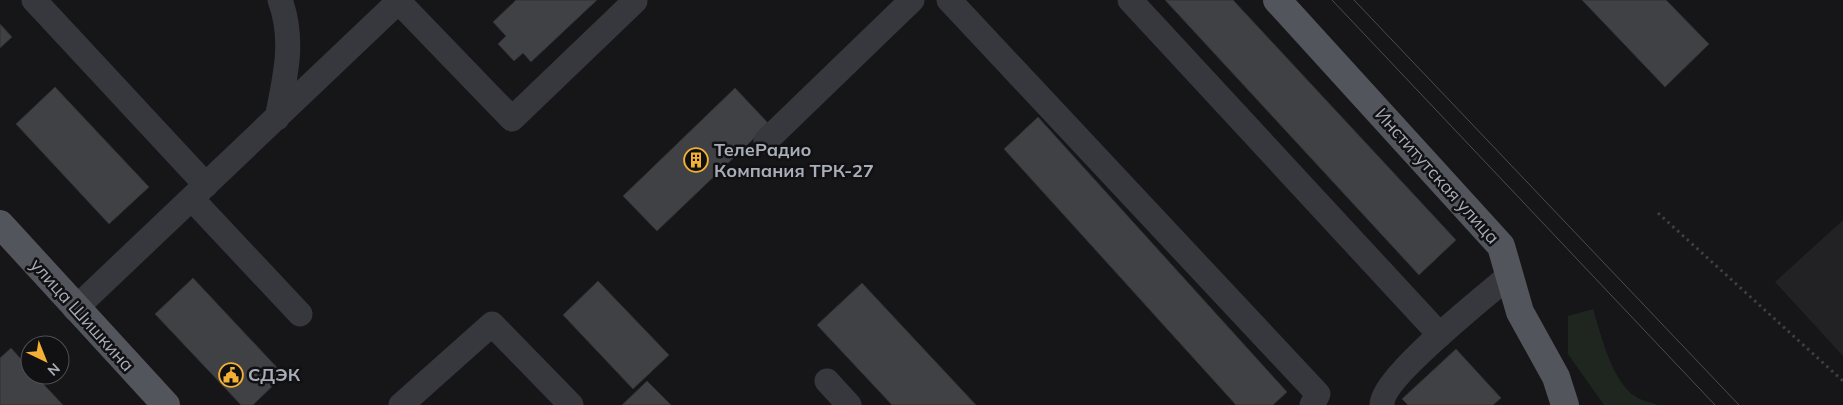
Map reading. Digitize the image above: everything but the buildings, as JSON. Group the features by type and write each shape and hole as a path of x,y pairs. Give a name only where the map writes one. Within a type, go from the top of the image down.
{"main road":[{"name":"Институтская улица","path":"1278,0 1501,246 1520,312 1556,377 1565,405"},
{"name":"улица Шишкина","path":"0,224 75,309 166,405"}],"lane":[{"path":"34,0 199,192 300,314"},
{"path":"277,118 290,48 286,15 280,0"},
{"path":"766,141 912,0"},
{"path":"949,0 1318,394 1312,405"},
{"path":"1130,0 1440,335"},
{"path":"75,309 400,1 512,119 635,1"},
{"path":"1383,403 1396,376 1440,335 1510,275"},
{"path":"400,405 492,324 570,405"},
{"path":"827,381 849,405"}],"path":[{"path":"1658,213 1843,381"}],"shaded area":[{"path":"1843,220 1843,356 1775,282"},
{"path":"1593,309 1608,357 1620,381 1636,397 1658,405 1604,405 1568,354 1568,316"}],"tram line":[{"path":"1332,0 1715,405"},
{"path":"1354,0 1739,405"}],"place":[{"name":"ТелеРадио Компания ТРК-27","path":"696,160"},
{"name":"СДЭК","path":"231,375"}]}
